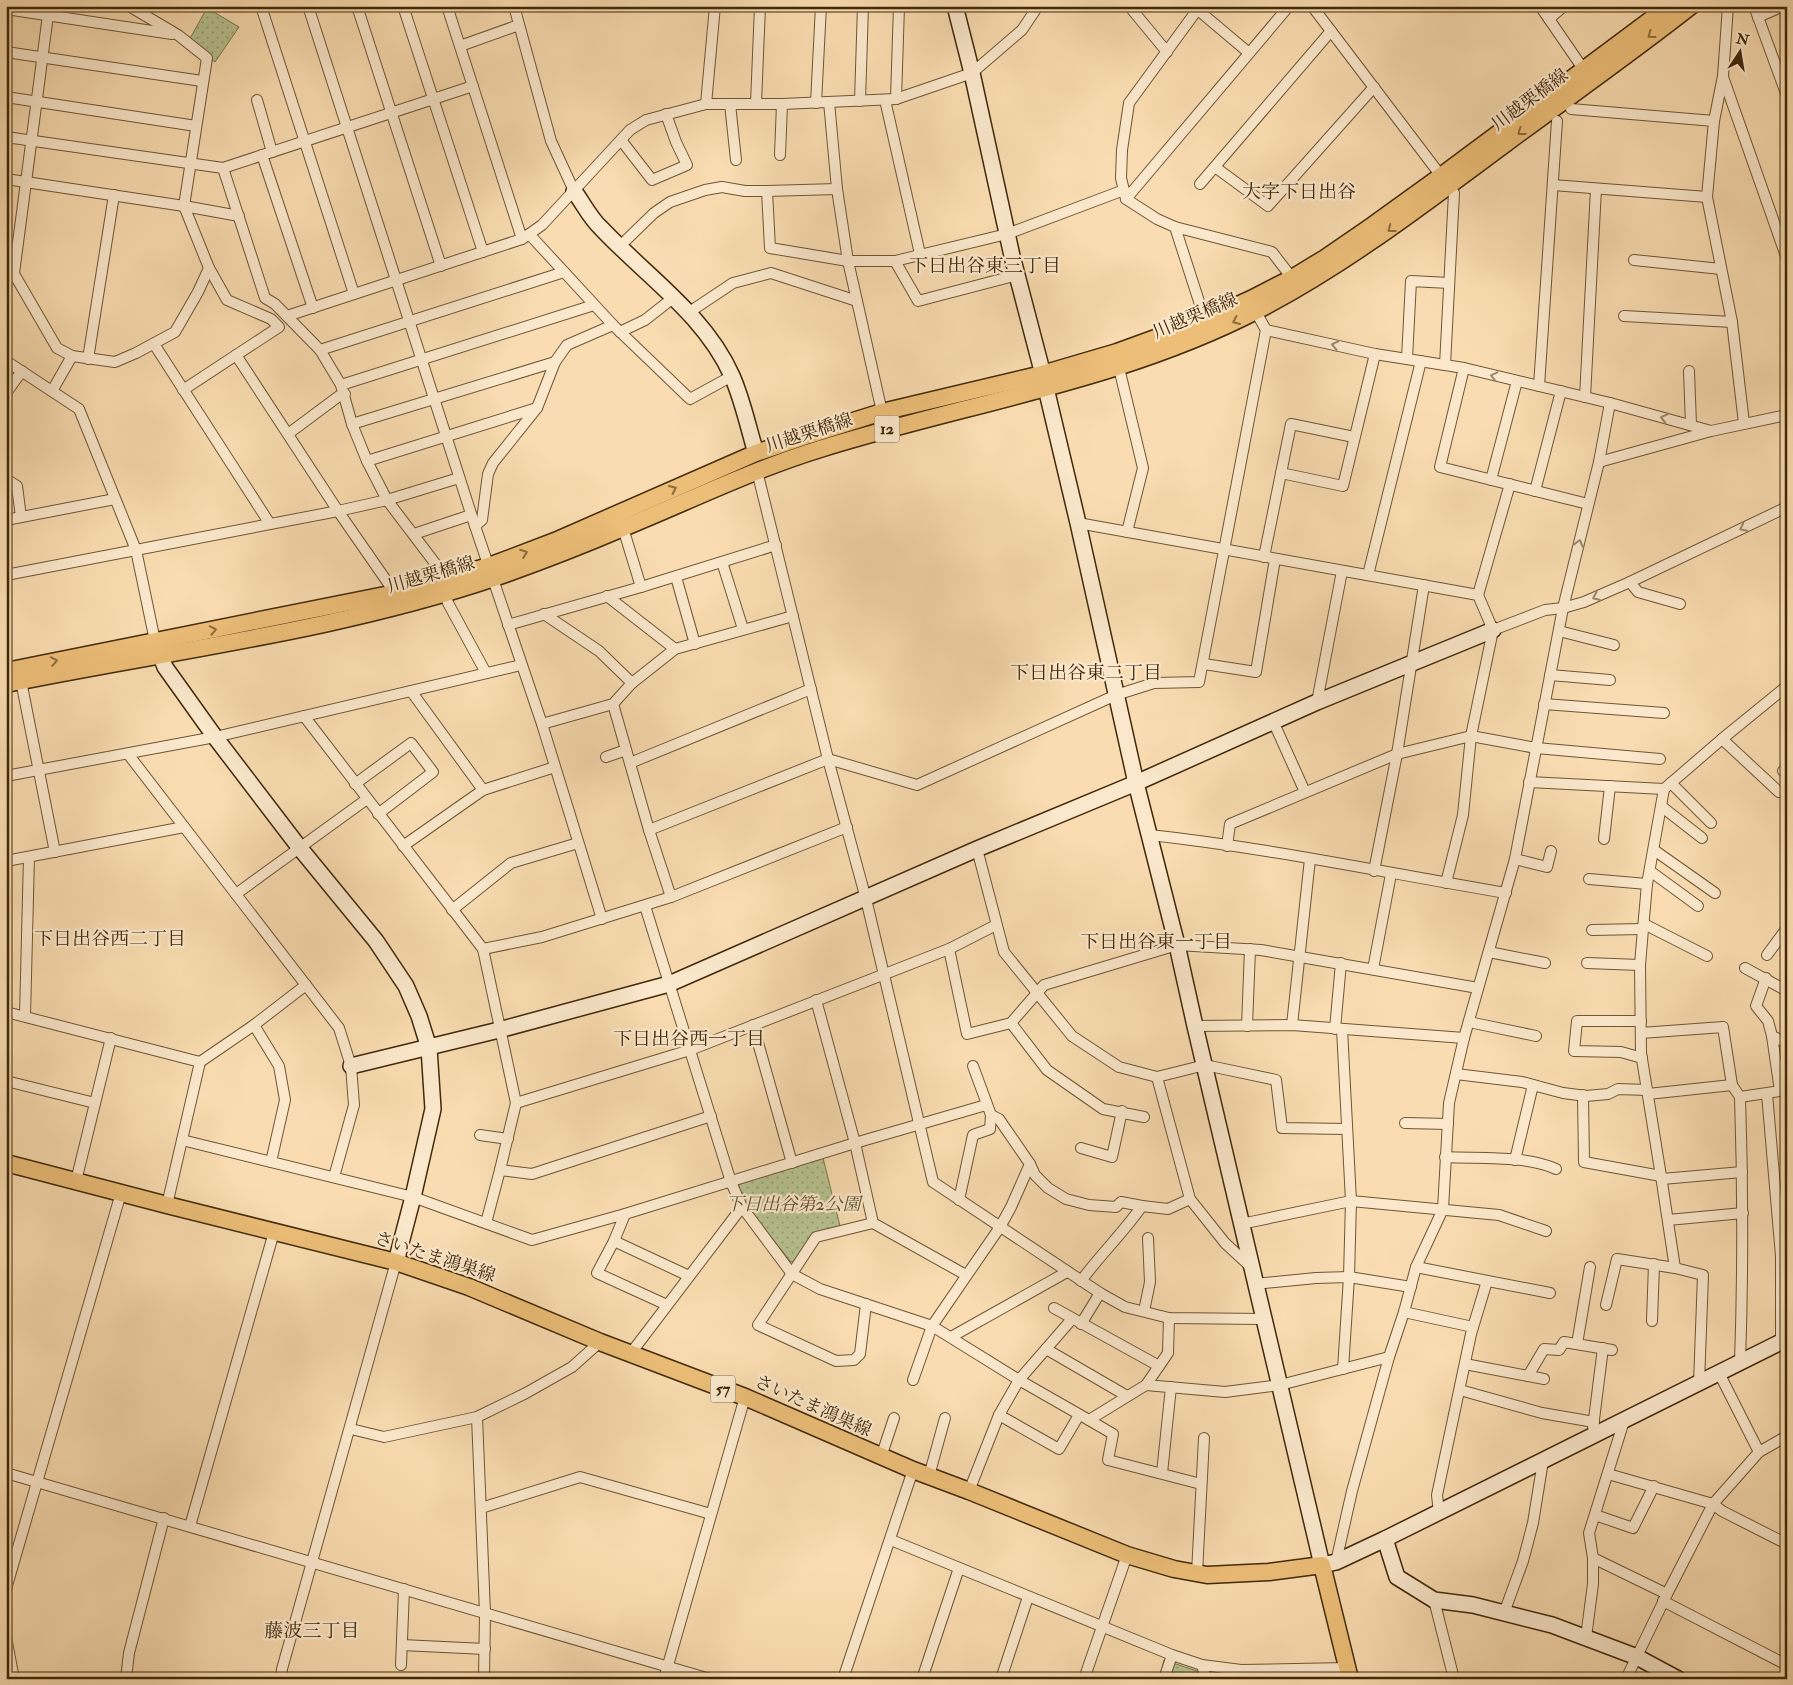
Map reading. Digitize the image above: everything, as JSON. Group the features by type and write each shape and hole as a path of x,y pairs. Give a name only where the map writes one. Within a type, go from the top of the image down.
{"main road":[{"name":"川越栗橋線","path":"491,572 571,534 756,453 882,412 1119,368 1210,333 1256,312 1312,281 1380,237 1445,181 1584,70 1669,6"},
{"name":"川越栗橋線","path":"6,671 157,649 358,616 623,528 757,471 802,455 1044,381 1116,352 1205,320 1292,278 1445,181 1690,6"},
{"name":"川越栗橋線","path":"14,683 395,593 446,586"},
{"name":"さいたま鴻巣線","path":"6,1163 167,1206 396,1262 469,1287 600,1342 745,1397 881,1457 969,1490 1127,1555 1174,1569 1207,1575 1270,1572 1329,1564"},
{"path":"1329,1564 1348,1673"}],"street":[{"path":"129,6 178,35 207,58 184,206 209,268 227,300 271,319 280,327 183,390"},
{"path":"261,6 354,294"},
{"path":"308,6 459,478 542,724 602,919"},
{"path":"357,6 441,266"},
{"path":"403,6 483,252"},
{"path":"447,6 526,237 564,272 616,328 690,399 732,376"},
{"path":"514,6 551,141 574,191 599,227 688,313 716,348 732,376 745,412 756,453"},
{"path":"706,104 714,6"},
{"path":"756,104 760,6"},
{"path":"816,103 821,6"},
{"path":"860,101 863,6"},
{"path":"896,99 899,6"},
{"path":"955,6 972,73 1007,234 1078,523 1136,783 1177,945 1263,1319 1329,1564"},
{"path":"287,316 526,237 542,225 630,130 646,120 706,104 782,104 896,99 972,73 1022,30 1038,6"},
{"path":"1129,6 1167,52"},
{"path":"767,192 770,248 848,261 895,261 1007,234 1125,194 1289,6"},
{"path":"1312,6 1454,193 1444,365"},
{"path":"1540,6 1584,70"},
{"path":"1548,18 1564,6"},
{"path":"1728,6 1723,76 1714,121 1707,197 1732,322 1744,423"},
{"path":"1754,6 1785,85 1787,96"},
{"path":"1758,17 1783,6"},
{"path":"6,9 178,35"},
{"path":"1249,53 1195,9 1167,52 1129,103 1122,150 1121,178 1125,194 1157,219 1175,227 1272,252 1292,278"},
{"path":"14,273 48,15"},
{"path":"460,46 519,24"},
{"path":"1200,184 1331,31"},
{"path":"6,52 202,82"},
{"path":"1723,76 1787,259"},
{"path":"6,137 223,168 473,86"},
{"path":"1215,167 1268,206 1374,87"},
{"path":"6,96 196,126"},
{"path":"257,100 267,153 313,308"},
{"path":"885,100 920,254"},
{"path":"829,102 837,189 848,261 882,412"},
{"path":"730,104 736,160"},
{"path":"780,155 782,104"},
{"path":"1571,109 1714,121"},
{"path":"621,140 652,180 687,165 666,114"},
{"path":"1539,386 1557,121"},
{"path":"223,168 265,298 276,304 320,350 343,390 352,424 367,461 387,500 414,534 446,586 448,603 486,673"},
{"path":"6,179 239,216"},
{"path":"1553,185 1707,197"},
{"path":"619,247 654,213 670,202 705,190 722,187 767,192 837,189"},
{"path":"1585,397 1596,189"},
{"path":"88,359 114,195"},
{"path":"1175,227 1205,320"},
{"path":"6,260 57,348 72,356 115,362 175,332 198,292 209,268"},
{"path":"1634,260 1721,268"},
{"path":"895,261 918,301 1017,275"},
{"path":"320,350 564,272"},
{"path":"688,313 733,283 770,273 857,301"},
{"path":"1407,359 1411,281 1449,283"},
{"path":"475,526 482,520 488,474 493,463 537,408 555,362 567,345 645,320 673,298"},
{"path":"288,434 339,396 343,390 422,360 594,305"},
{"path":"649,830 828,759 917,785 1116,695 1154,684 1199,682 1204,664 1223,550 1266,330 1256,312"},
{"path":"1624,316 1732,322"},
{"path":"1266,330 1375,354 1464,368 1610,403 1711,431"},
{"path":"154,344 270,524"},
{"path":"1281,473 1343,486 1375,354"},
{"path":"52,391 72,356"},
{"path":"236,356 338,511 395,593"},
{"path":"6,361 79,409 136,550 157,649 164,667 299,847 376,941 401,978 419,1016 430,1048 433,1109 413,1197 351,1429 311,1562 282,1670 282,1679"},
{"path":"1368,575 1421,361"},
{"path":"352,424 555,362"},
{"path":"1119,368 1143,468 1127,532"},
{"path":"1464,368 1440,467 1588,504"},
{"path":"6,392 22,371"},
{"path":"1689,371 1691,425"},
{"path":"1491,480 1517,381"},
{"path":"1535,491 1561,392"},
{"path":"1329,1564 1352,1491 1416,1267 1443,1209 1449,1103 1464,1038 1515,858 1558,630 1600,462 1610,403"},
{"path":"367,461 537,408"},
{"path":"1600,462 1711,431 1787,415"},
{"path":"1264,557 1291,424 1354,437"},
{"path":"757,471 828,759 866,899 933,1182 1067,1272 1125,1306 1169,1318 1263,1319"},
{"path":"6,575 338,511 387,500 459,478"},
{"path":"6,479 17,486 21,517"},
{"path":"1446,883 1463,815 1471,736 1493,630 1478,595 1510,484"},
{"path":"6,520 115,499"},
{"path":"350,1066 430,1048 669,984 977,849 1136,783 1317,702 1545,610 1563,608 1584,602 1787,507"},
{"path":"414,534 471,514"},
{"path":"1078,523 1478,595"},
{"path":"623,528 641,587"},
{"path":"508,625 776,546"},
{"path":"1204,664 1256,672 1275,559"},
{"path":"722,562 743,629"},
{"path":"1317,702 1342,571"},
{"path":"676,577 695,644"},
{"path":"1630,582 1638,592 1680,604"},
{"path":"1374,871 1397,754 1424,585"},
{"path":"606,596 675,649"},
{"path":"544,614 599,650 632,684"},
{"path":"542,724 613,704 632,684 675,649 793,616"},
{"path":"1558,630 1614,645"},
{"path":"6,776 215,737 521,665"},
{"path":"1550,675 1610,680"},
{"path":"14,683 39,770 55,852"},
{"path":"1674,1268 1662,1177 1642,1058 1641,1034 1640,965 1647,884 1661,806 1668,786 1787,686"},
{"path":"630,763 811,689"},
{"path":"411,690 484,790"},
{"path":"613,704 649,830 671,898"},
{"path":"1544,704 1664,713"},
{"path":"304,716 482,948 516,1104 486,1223"},
{"path":"1273,722 1305,792"},
{"path":"1227,846 1230,824 1397,754 1471,736 1536,748 1660,759"},
{"path":"1722,739 1778,792"},
{"path":"355,784 411,743 433,772 378,814"},
{"path":"606,757 626,750"},
{"path":"128,754 339,1028 350,1066 354,1105 334,1177"},
{"path":"403,846 484,790 555,767"},
{"path":"1529,782 1610,786 1668,786 1711,823"},
{"path":"1604,839 1610,786"},
{"path":"236,894 367,799"},
{"path":"1661,806 1702,838"},
{"path":"6,861 184,827"},
{"path":"482,948 542,937 671,898 847,827"},
{"path":"1150,835 1310,858 1374,871 1506,893"},
{"path":"452,910 511,863 578,843"},
{"path":"977,849 1004,952 1072,1036 1119,1067 1157,1077 1205,1065 1276,1080 1282,1128 1347,1129"},
{"path":"1654,850 1715,893"},
{"path":"1515,858 1548,867 1551,851"},
{"path":"25,1016 28,857"},
{"path":"1292,1025 1310,858"},
{"path":"1650,871 1698,906"},
{"path":"1373,969 1391,874"},
{"path":"1588,878 1647,884"},
{"path":"645,906 731,1182 742,1207 792,1274 820,1289 932,1326 951,1337 1019,1380 1113,1434 1108,1460 1201,1484"},
{"path":"516,1104 690,1050 949,949 996,925"},
{"path":"1592,930 1644,926 1707,956"},
{"path":"1767,956 1786,932"},
{"path":"949,949 967,1034 1012,1023 1044,985 1177,945 1250,949 1300,956 1478,988"},
{"path":"1246,1026 1250,949"},
{"path":"1489,952 1545,963"},
{"path":"1340,963 1339,1029 1351,1201 1349,1277 1343,1369"},
{"path":"1587,964 1640,965"},
{"path":"1745,968 1787,991"},
{"path":"1740,1098 1783,1091 1768,1021 1756,1006 1766,978"},
{"path":"167,1206 200,1062 254,1026 306,985"},
{"path":"816,1000 855,1143 873,1223"},
{"path":"6,1012 200,1062"},
{"path":"1641,1021 1577,1021 1574,1051 1621,1052 1642,1058"},
{"path":"1469,1022 1536,1036"},
{"path":"1012,1023 1047,1070 1103,1109 1122,1111 1144,1117"},
{"path":"753,1025 792,1163"},
{"path":"1195,1026 1292,1025 1464,1038"},
{"path":"254,1026 279,1066 285,1100 272,1162"},
{"path":"1641,1034 1723,1027 1732,1085 1740,1098 1743,1213 1740,1363"},
{"path":"1772,1036 1787,1043"},
{"path":"76,1182 111,1038"},
{"path":"959,1200 973,1135 990,1129 991,1115 973,1066"},
{"path":"1456,1074 1522,1082 1564,1093 1583,1095 1608,1094 1618,1090 1648,1092 1732,1085"},
{"path":"1157,1077 1190,1199 1225,1243 1251,1267"},
{"path":"6,1081 95,1103"},
{"path":"1515,1160 1533,1085"},
{"path":"1329,1564 1385,1540 1543,1461 1593,1429 1624,1421 1784,1341 1782,1256 1767,1094"},
{"path":"1583,1095 1584,1162 1662,1177 1742,1172"},
{"path":"182,1140 413,1197 532,1240 625,1214 986,1105"},
{"path":"1081,1148 1112,1157 1122,1111"},
{"path":"991,1115 999,1119 1030,1164 1035,1175 1048,1188 1066,1199 1089,1205 1116,1207 1121,1202 1168,1209 1190,1199"},
{"path":"500,1170 532,1174 711,1116"},
{"path":"1405,1123 1448,1124"},
{"path":"480,1135 508,1139"},
{"path":"1445,1157 1515,1160 1544,1164 1556,1169"},
{"path":"913,1380 932,1326 1000,1227 1030,1164"},
{"path":"6,1589 10,1566 38,1482 121,1193"},
{"path":"1241,1224 1351,1201 1499,1215 1546,1231"},
{"path":"1081,1281 1099,1257 1131,1222 1142,1206"},
{"path":"631,1353 742,1207"},
{"path":"1668,1220 1743,1213"},
{"path":"625,1214 597,1273 667,1305"},
{"path":"866,1304 860,1354 854,1360 836,1361 758,1325 816,1237 873,1223 966,1275"},
{"path":"190,1526 274,1232"},
{"path":"1144,1311 1150,1282 1148,1238"},
{"path":"614,1240 689,1276"},
{"path":"1606,1305 1617,1259 1654,1264 1703,1275 1699,1383"},
{"path":"1652,1321 1654,1264"},
{"path":"1577,1344 1590,1266"},
{"path":"1416,1267 1550,1293"},
{"path":"951,1337 1067,1272"},
{"path":"1255,1284 1349,1277 1411,1287"},
{"path":"1439,1513 1438,1495 1465,1364 1487,1281"},
{"path":"969,1490 999,1416 1019,1380 1046,1349 1077,1321 1100,1293"},
{"path":"1054,1308 1159,1366"},
{"path":"1404,1312 1473,1328"},
{"path":"1089,1420 1146,1385 1168,1353 1169,1318"},
{"path":"351,1429 384,1437 477,1417 526,1393 572,1367 600,1342"},
{"path":"1528,1376 1544,1349 1559,1350 1564,1342 1607,1349 1593,1429"},
{"path":"1046,1349 1127,1396"},
{"path":"1146,1385 1225,1392 1280,1385 1389,1358"},
{"path":"1465,1364 1544,1379"},
{"path":"1719,1373 1759,1452"},
{"path":"1162,1473 1171,1387"},
{"path":"1460,1390 1593,1429"},
{"path":"664,1679 745,1397"},
{"path":"999,1416 1058,1449 1079,1414"},
{"path":"477,1417 485,1613 484,1679"},
{"path":"881,1457 894,1418"},
{"path":"929,1476 945,1418"},
{"path":"1586,1637 1593,1584 1593,1558 1589,1533 1624,1421"},
{"path":"1197,1573 1204,1438"},
{"path":"1626,1679 1713,1504 1759,1452 1786,1438"},
{"path":"1504,1613 1523,1561 1533,1523 1543,1461"},
{"path":"843,1679 913,1470"},
{"path":"6,1473 710,1679"},
{"path":"1608,1474 1713,1504 1722,1511 1787,1544"},
{"path":"481,1508 580,1477 711,1514"},
{"path":"1594,1516 1633,1528 1654,1486"},
{"path":"126,1679 129,1653 164,1518"},
{"path":"891,1540 1172,1655 1202,1665 1281,1674 1348,1673"},
{"path":"1385,1540 1397,1577 1434,1600 1472,1605 1552,1625 1637,1657 1678,1679"},
{"path":"1084,1679 1127,1555"},
{"path":"1593,1558 1787,1665"},
{"path":"922,1679 959,1568"},
{"path":"402,1665 404,1589"},
{"path":"1001,1679 1028,1597"},
{"path":"1434,1600 1454,1679"},
{"path":"6,1638 14,1679"},
{"path":"402,1645 485,1649"},
{"path":"1164,1679 1172,1655"},
{"path":"1202,1665 1206,1679"}],"green space":[{"path":"207,8 239,27 215,62 188,42"},
{"name":"下日出谷第2公園","path":"823,1158 840,1226 812,1234 796,1261 791,1262 742,1201 737,1188 740,1184"},
{"path":"1164,1660 1197,1671 1199,1679 1160,1679"}],"district":[{"name":"大字下日出谷","path":"1299,192"},
{"name":"下日出谷東三丁目","path":"985,266"},
{"name":"下日出谷東二丁目","path":"1086,673"},
{"name":"下日出谷西二丁目","path":"110,939"},
{"name":"下日出谷東一丁目","path":"1156,942"},
{"name":"下日出谷西一丁目","path":"689,1039"},
{"name":"藤波三丁目","path":"312,1631"}]}
